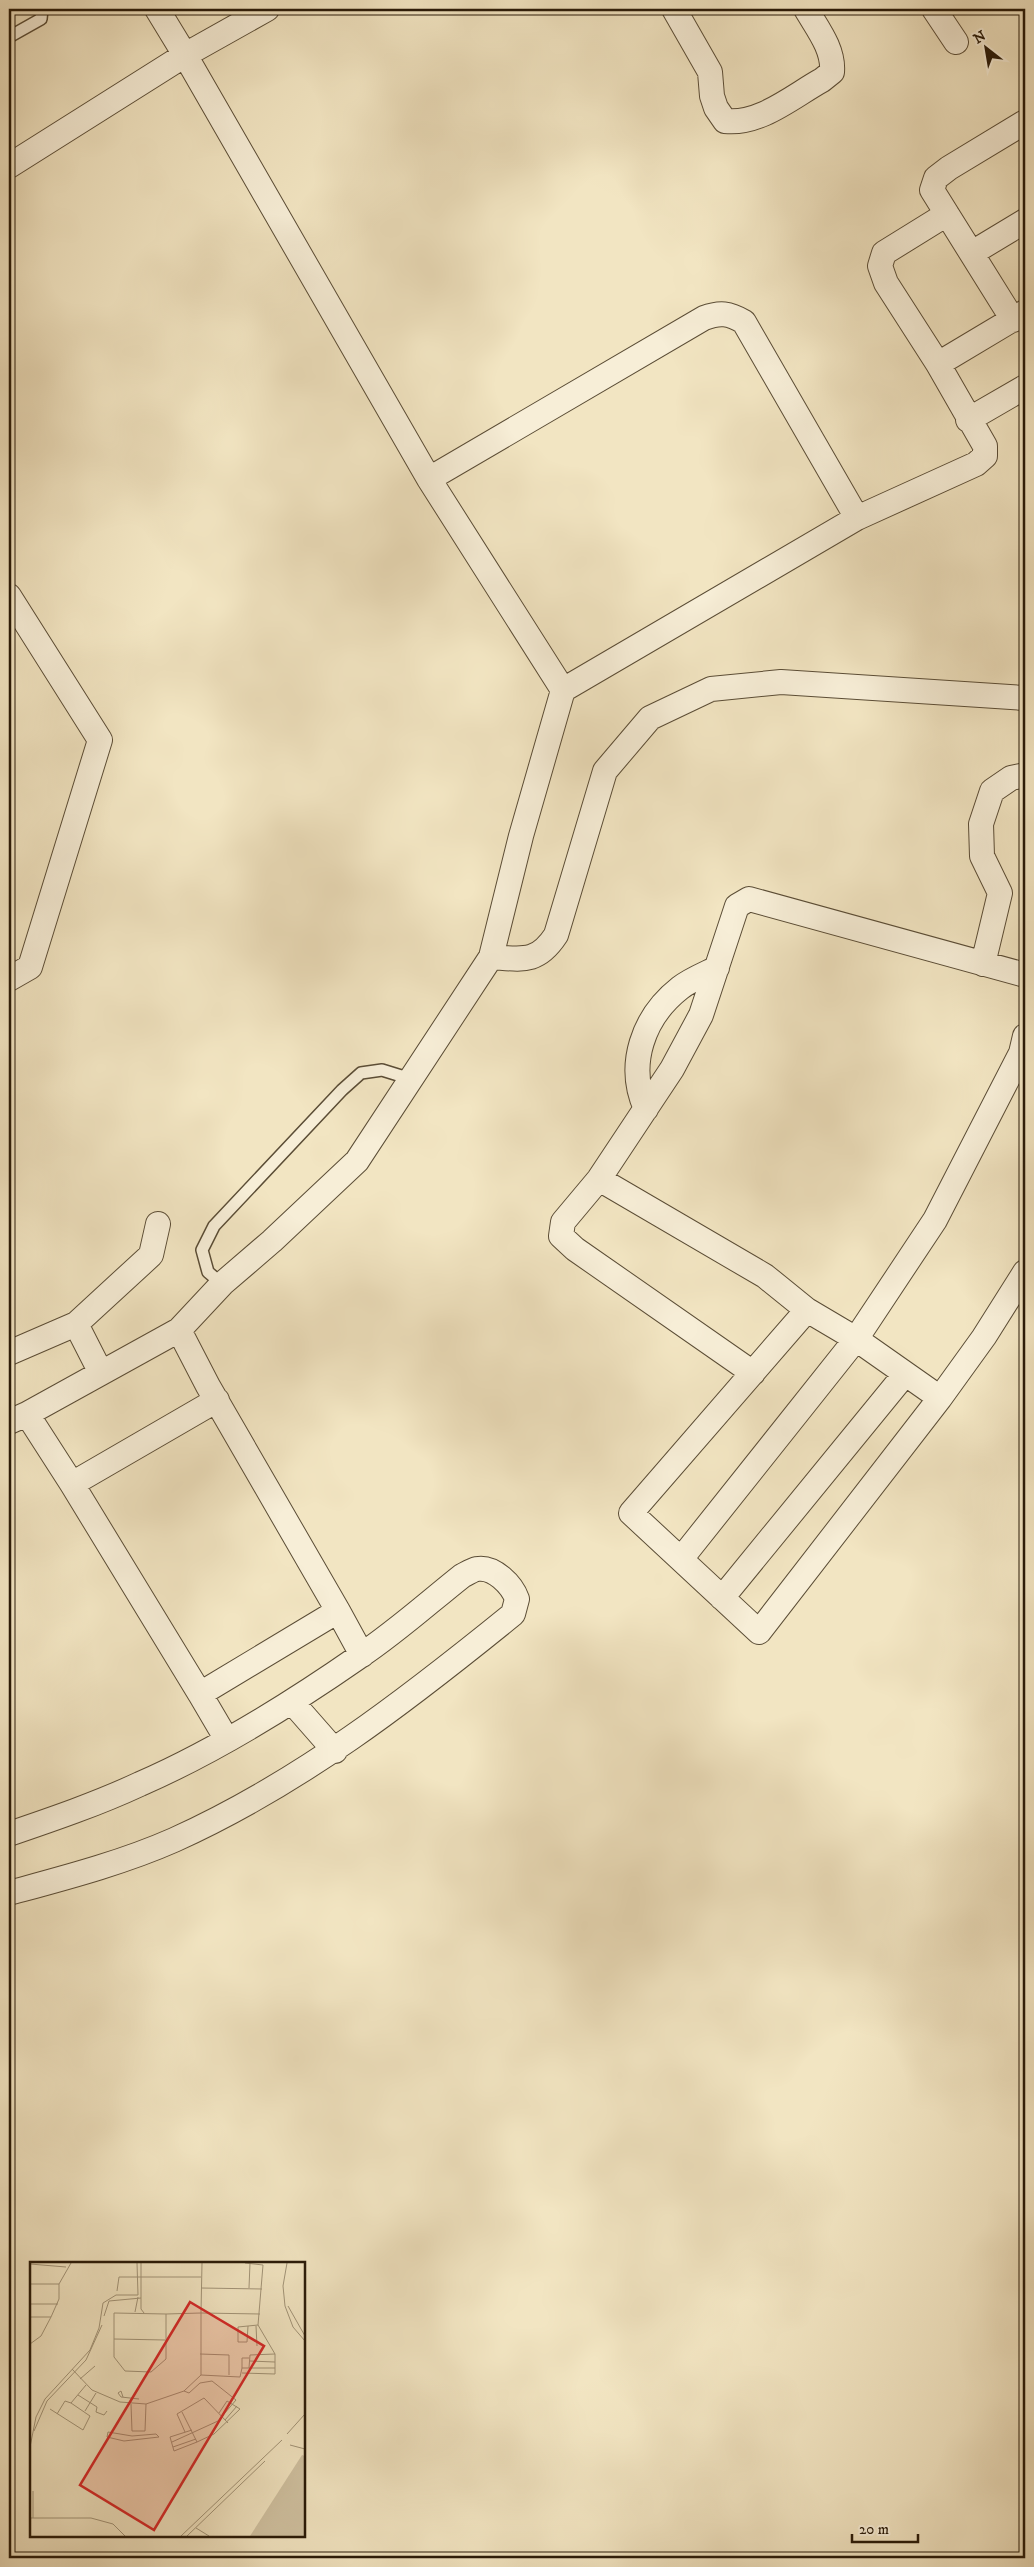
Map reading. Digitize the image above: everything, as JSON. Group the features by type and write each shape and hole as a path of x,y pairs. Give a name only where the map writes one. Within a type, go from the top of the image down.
{"street":[{"path":"157,9 429,479 563,690"},
{"path":"9,166 185,55 267,9"},
{"path":"674,9 710,72 712,96 716,108 725,122 739,123 756,118 832,72 828,47 806,9"},
{"path":"934,9 956,42"},
{"path":"938,364 1019,316 972,253 932,190 936,178 1025,122"},
{"path":"227,1740 72,1484 18,1418 179,1330 222,1284 272,1241 357,1161 491,957 521,836 563,690 857,518 976,464 984,456 985,446 968,420 938,364 886,283 880,266 884,254 947,214"},
{"path":"972,253 1025,221"},
{"path":"429,479 704,318 717,313 732,314 744,322 857,518"},
{"path":"968,420 1025,387"},
{"path":"9,596 100,740 30,967 9,979"},
{"path":"491,957 530,959 546,950 556,935 605,771 650,718 711,689 781,682 1025,698"},
{"path":"983,964 1000,893 982,856 981,824 992,791 1011,778 1025,775"},
{"path":"753,1373 575,1249 561,1236 563,1222 599,1180 672,1069 701,1015 737,906 749,899 1025,975"},
{"path":"646,1109 639,1095 636,1079 639,1046 658,1008 681,987 717,968"},
{"path":"681,1559 856,1339 935,1220 1021,1053 1025,1036"},
{"path":"599,1180 765,1276 807,1310 856,1339 940,1398"},
{"path":"9,1353 76,1324 152,1255 158,1224"},
{"path":"807,1310 631,1512 759,1632 940,1398 984,1337 1025,1272"},
{"path":"76,1324 102,1373"},
{"path":"179,1330 362,1655"},
{"path":"722,1598 905,1374"},
{"path":"72,1484 217,1400"},
{"path":"9,1834 133,1788 227,1740 292,1702 362,1655 462,1576 478,1569 493,1571 513,1588 518,1599 513,1614 422,1688 335,1751 260,1795 174,1840 104,1865 9,1893"},
{"path":"200,1694 338,1611"},
{"path":"292,1702 335,1751"}],"lane":[{"path":"9,37 41,19 42,9"},
{"path":"222,1284 208,1272 202,1250 214,1226 342,1090 361,1073 382,1070 411,1079"}]}
